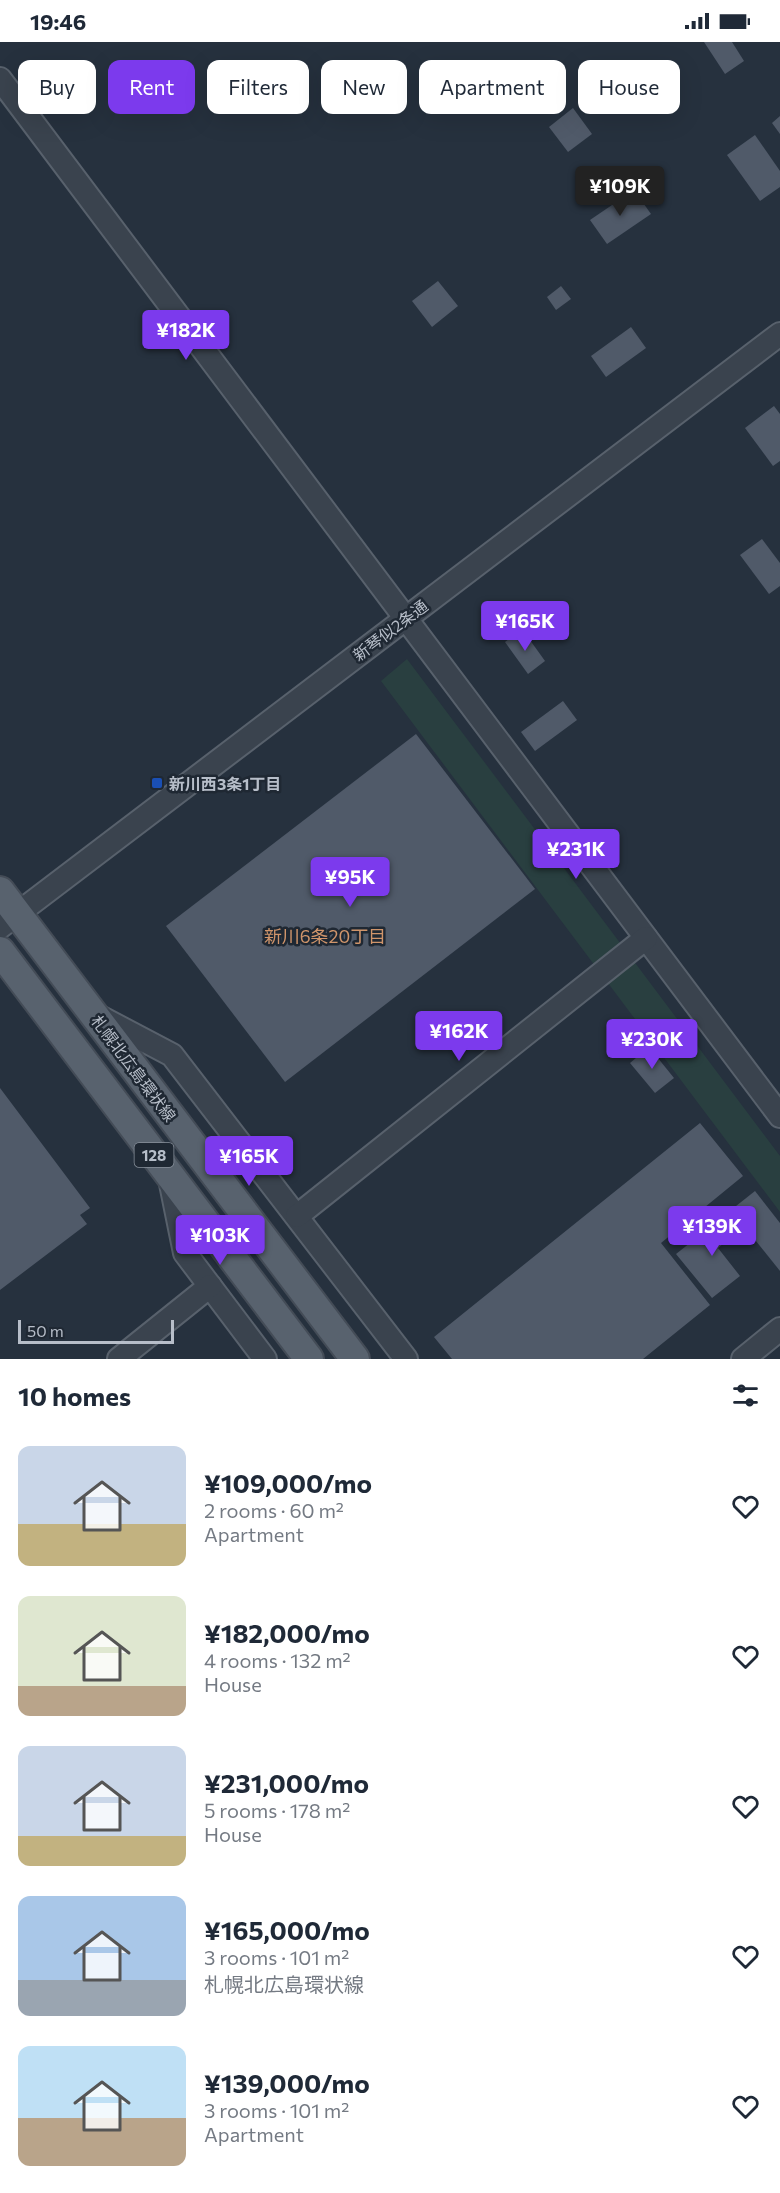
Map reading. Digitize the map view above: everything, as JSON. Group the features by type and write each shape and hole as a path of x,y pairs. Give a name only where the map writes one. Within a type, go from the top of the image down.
{"main road":[{"name":"札幌北広島環状線","path":"0,891 9,921 92,1013 355,1359"},
{"name":"128","path":"0,951 309,1359"}],"street":[{"path":"0,79 780,1116"},
{"name":"新琴似2条通","path":"9,921 780,334"},
{"path":"297,1216 646,938"},
{"path":"92,1013 172,1055 406,1359"},
{"path":"170,1176 185,1253 265,1359"},
{"path":"118,1359 210,1286"},
{"path":"743,1359 780,1329"}],"green space":[{"path":"407,659 780,1156 780,1212 381,681"}],"building":[{"path":"704,42 732,42 744,61 725,74"},
{"path":"573,108 592,134 568,152 549,127"},
{"path":"780,116 780,134 772,123"},
{"path":"755,135 780,171 780,187 760,201 727,155"},
{"path":"634,190 651,214 607,244 590,220"},
{"path":"438,281 458,306 432,327 412,301"},
{"path":"561,286 571,299 556,310 547,297"},
{"path":"631,327 646,348 606,377 591,356"},
{"path":"774,406 780,414 780,461 773,466 745,428"},
{"path":"762,539 780,563 780,586 769,594 740,555"},
{"path":"522,629 545,661 528,674 505,642"},
{"path":"563,701 577,720 535,751 521,732"},
{"path":"416,734 535,889 285,1082 166,926"},
{"path":"649,1047 674,1078 655,1093 630,1063"},
{"path":"0,1088 90,1208 80,1215 87,1224 0,1290"},
{"path":"700,1123 743,1176 661,1243 710,1305 643,1359 452,1359 434,1337"},
{"path":"755,1191 780,1223 780,1271 731,1210"},
{"path":"728,1213 741,1229 718,1248 740,1276 712,1298 676,1254"}],"place":[{"name":"新川西3条1丁目","path":"157,783"}],"district":[{"name":"新川6条20丁目","path":"325,936"}]}
